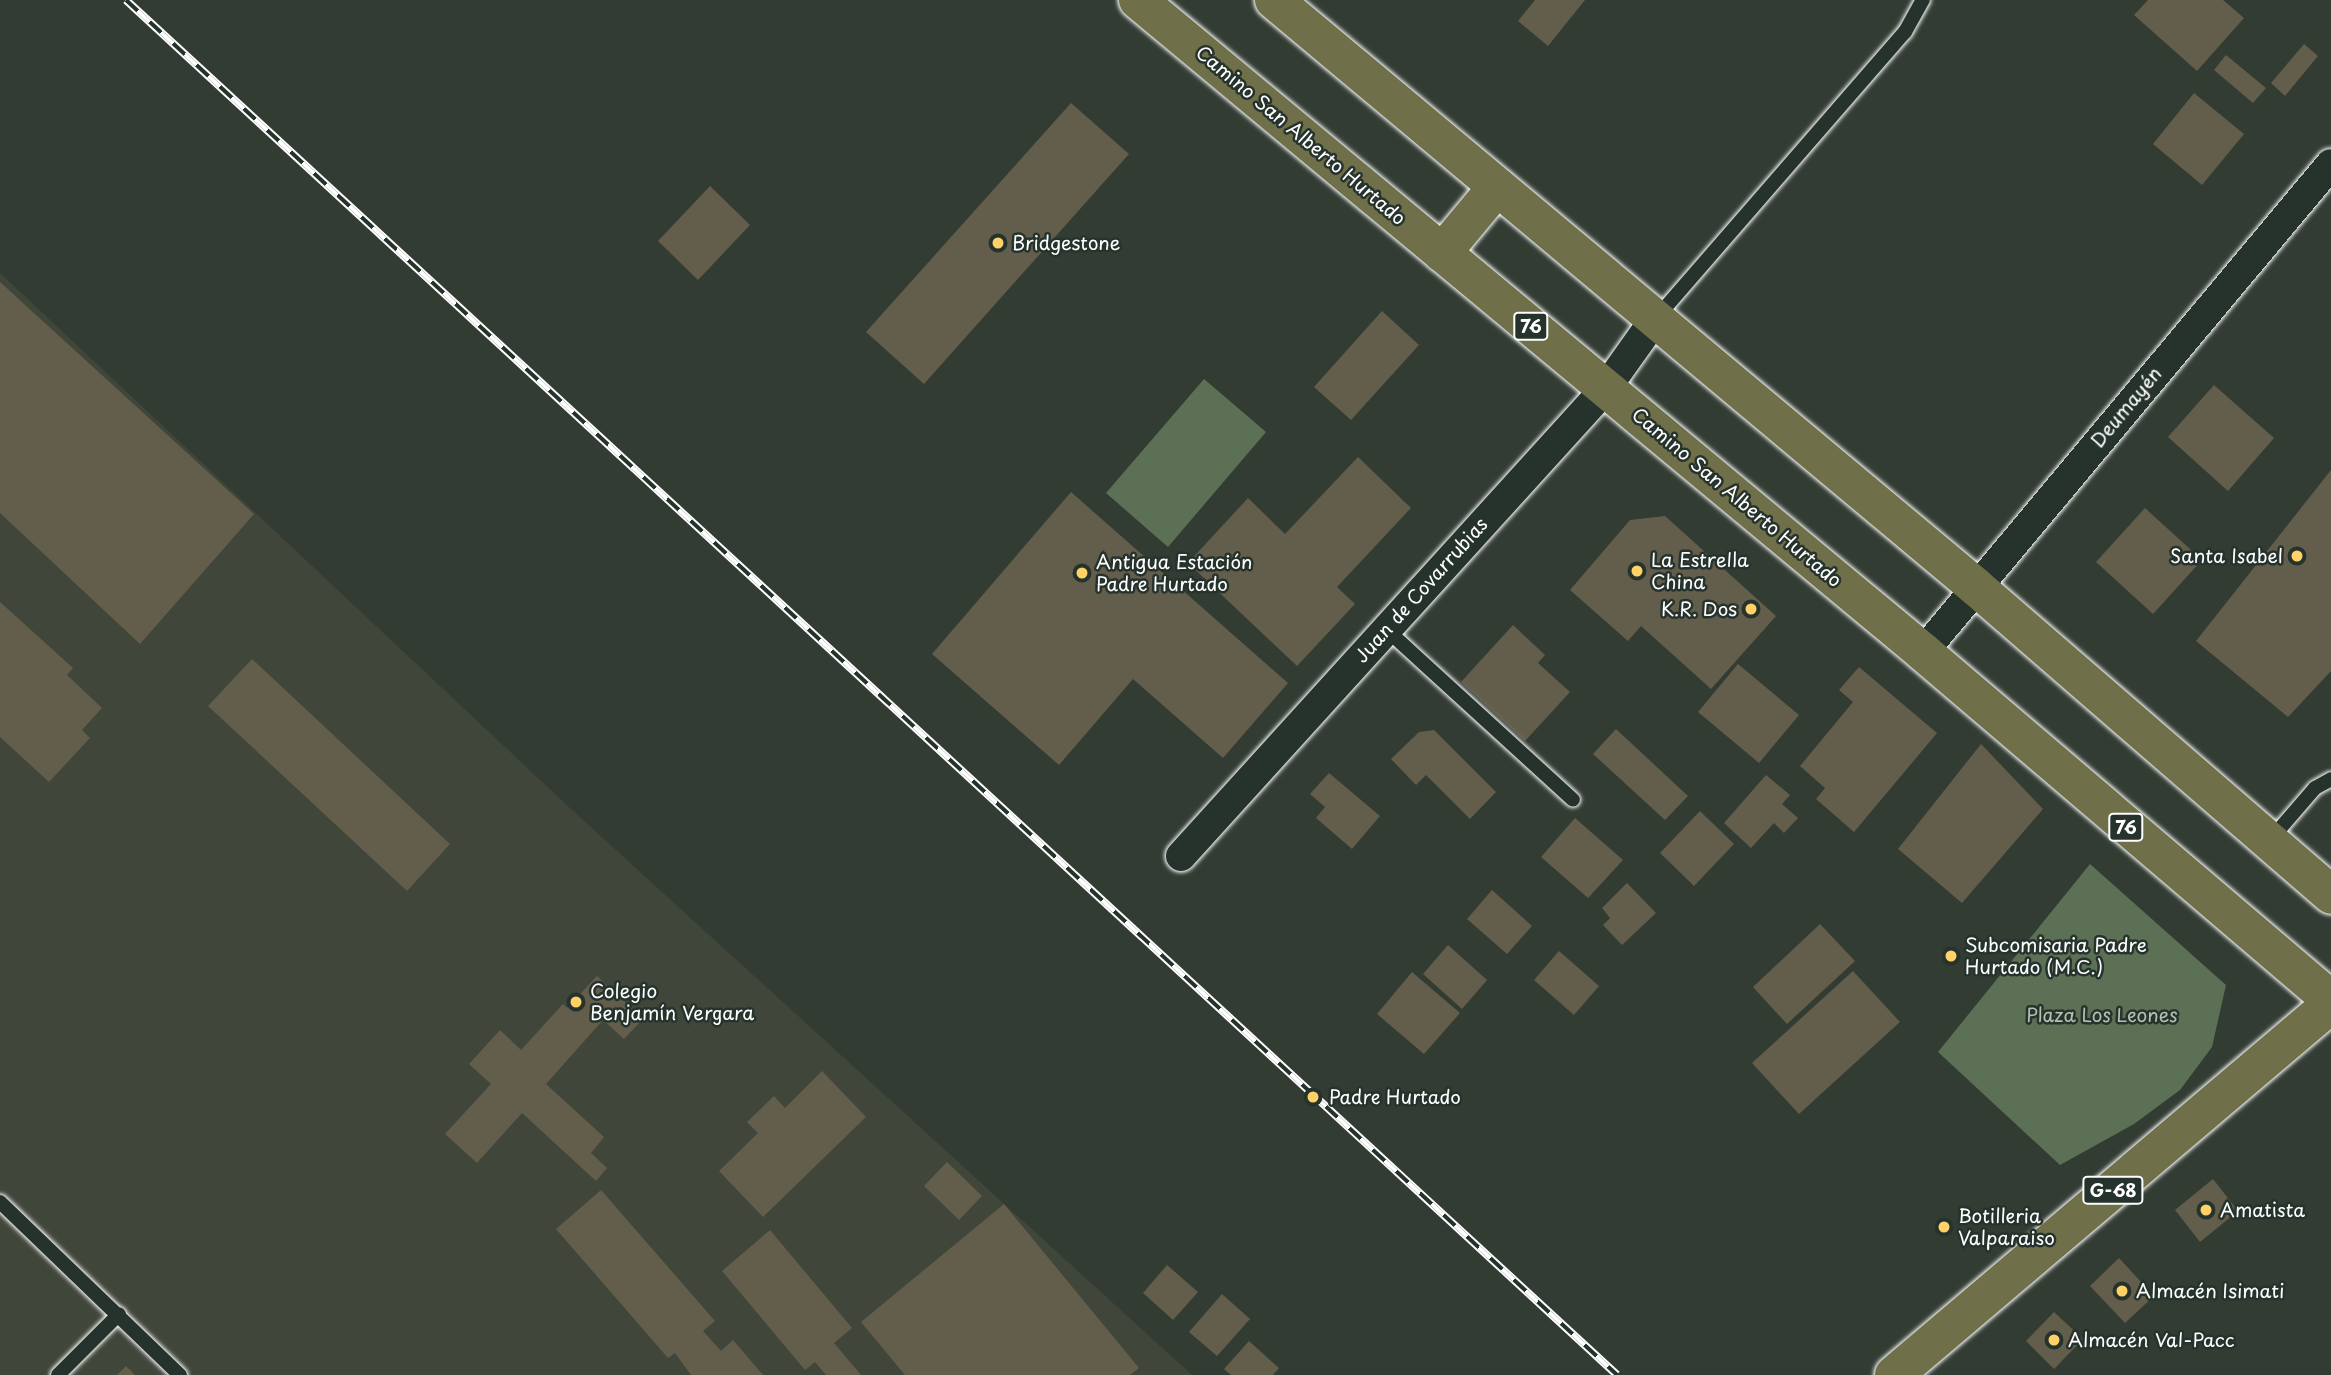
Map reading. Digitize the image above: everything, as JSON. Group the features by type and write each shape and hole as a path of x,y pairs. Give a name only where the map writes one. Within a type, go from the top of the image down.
{"main road":[{"name":"Camino San Alberto Hurtado","path":"1138,0 1923,652 2331,1002"},
{"path":"1274,0 1976,587 2331,895"},
{"path":"1442,253 1497,187"},
{"name":"G-68","path":"1895,1375 2331,1002"}],"street":[{"name":"Deumayén","path":"1923,652 2331,163"},
{"name":"Juan de Covarrubias","path":"1181,856 1606,388 1656,319"}],"lane":[{"path":"1656,319 1905,32 1923,0"},
{"path":"1385,629 1573,800"},
{"path":"2269,841 2315,788 2331,779"},
{"path":"0,1202 180,1375"},
{"path":"58,1375 119,1314"}],"shaded area":[{"path":"0,273 571,809 1192,1375 0,1375"}],"green space":[{"path":"1204,379 1266,432 1168,547 1106,493"},
{"name":"Plaza Los Leones","path":"2090,864 2226,985 2212,1047 2180,1090 2134,1124 2060,1165 1938,1052"}],"building":[{"path":"1535,0 1585,0 1548,46 1518,21"},
{"path":"2148,0 2223,0 2244,18 2197,71 2134,15"},
{"path":"2304,44 2318,56 2285,96 2271,83"},
{"path":"2226,55 2266,88 2253,103 2214,70"},
{"path":"2194,93 2244,134 2202,185 2153,144"},
{"name":"Bridgestone","path":"1071,103 1129,154 924,384 866,332"},
{"path":"710,186 750,225 698,280 658,241"},
{"path":"0,282 254,514 140,644 0,513"},
{"path":"1382,311 1419,345 1351,420 1314,387"},
{"path":"2214,385 2274,438 2228,491 2168,437"},
{"path":"1358,457 1411,508 1337,587 1355,604 1297,666 1188,563 1248,498 1285,534"},
{"name":"Santa Isabel","path":"2331,470 2331,671 2288,717 2196,641"},
{"name":"Antigua Estación Padre Hurtado","path":"1071,492 1288,683 1223,758 1133,679 1059,765 932,654"},
{"path":"2145,508 2202,560 2153,614 2096,562"},
{"path":"1665,516 1776,616 1711,689 1641,626 1628,641 1570,590 1630,520"},
{"path":"0,602 73,668 67,675 102,708 82,730 90,738 49,782 0,737"},
{"path":"1513,625 1545,655 1538,663 1570,692 1525,741 1461,682"},
{"path":"252,659 450,844 407,891 208,706"},
{"path":"1738,664 1799,715 1759,763 1698,712"},
{"path":"1859,667 1937,733 1854,832 1816,799 1825,788 1800,766 1853,702 1839,690"},
{"path":"1616,729 1688,796 1665,820 1593,754"},
{"path":"1434,730 1496,792 1470,819 1426,775 1416,785 1391,759 1419,732"},
{"path":"1981,744 2043,809 1962,903 1898,849"},
{"path":"1329,773 1380,816 1352,849 1316,818 1325,807 1310,794"},
{"path":"1766,775 1790,795 1782,804 1798,818 1784,833 1774,823 1751,848 1724,823"},
{"path":"1700,811 1734,844 1694,886 1660,853"},
{"path":"1575,818 1623,860 1588,898 1541,857"},
{"path":"1627,883 1656,913 1622,945 1603,925 1610,918 1602,908"},
{"path":"1492,890 1532,926 1507,954 1467,919"},
{"path":"1820,924 1855,961 1787,1024 1753,987"},
{"path":"1448,945 1487,980 1462,1009 1423,974"},
{"path":"1559,951 1599,986 1574,1015 1534,980"},
{"path":"1853,971 1900,1022 1799,1114 1752,1063"},
{"path":"1412,972 1460,1013 1424,1054 1377,1014"},
{"path":"597,976 643,1019 624,1039 603,1020 546,1084 604,1137 591,1153 607,1168 596,1181 522,1113 477,1163 445,1134 491,1084 469,1064 500,1030 521,1050 563,1004 567,1008"},
{"path":"822,1071 866,1117 763,1217 719,1171 758,1133 747,1122 774,1096 785,1108"},
{"path":"947,1162 982,1196 959,1220 924,1186"},
{"name":"Amatista","path":"2213,1179 2238,1211 2200,1242 2175,1210"},
{"path":"601,1190 715,1321 703,1331 721,1351 733,1340 763,1375 691,1375 675,1353 668,1358 556,1229"},
{"path":"1004,1204 1139,1368 1130,1375 905,1375 861,1322"},
{"path":"770,1230 852,1328 834,1343 861,1375 826,1375 815,1362 805,1370 722,1271"},
{"name":"Almacén Isimati","path":"2119,1258 2154,1296 2125,1323 2090,1286"},
{"path":"1167,1265 1198,1292 1173,1320 1143,1293"},
{"path":"1222,1294 1250,1319 1217,1356 1189,1332"},
{"name":"Almacén Val-Pacc","path":"2054,1312 2083,1339 2054,1369 2026,1341"},
{"path":"1249,1341 1279,1368 1273,1375 1231,1375 1224,1369"},
{"path":"126,1366 135,1375 117,1375"}],"railway":[{"path":"126,0 1617,1375"}],"place":[{"name":"Bridgestone","path":"998,243"},
{"name":"Santa Isabel","path":"2297,556"},
{"name":"La Estrella China","path":"1637,571"},
{"name":"Antigua Estación Padre Hurtado","path":"1082,573"},
{"name":"K.R. Dos","path":"1751,609"},
{"name":"Subcomisaria Padre Hurtado (M.C.)","path":"1951,956"},
{"name":"Colegio Benjamín Vergara","path":"576,1002"},
{"name":"Padre Hurtado","path":"1313,1097"},
{"name":"Amatista","path":"2206,1210"},
{"name":"Botilleria Valparaiso","path":"1944,1227"},
{"name":"Almacén Isimati","path":"2122,1291"},
{"name":"Almacén Val-Pacc","path":"2054,1340"}]}
